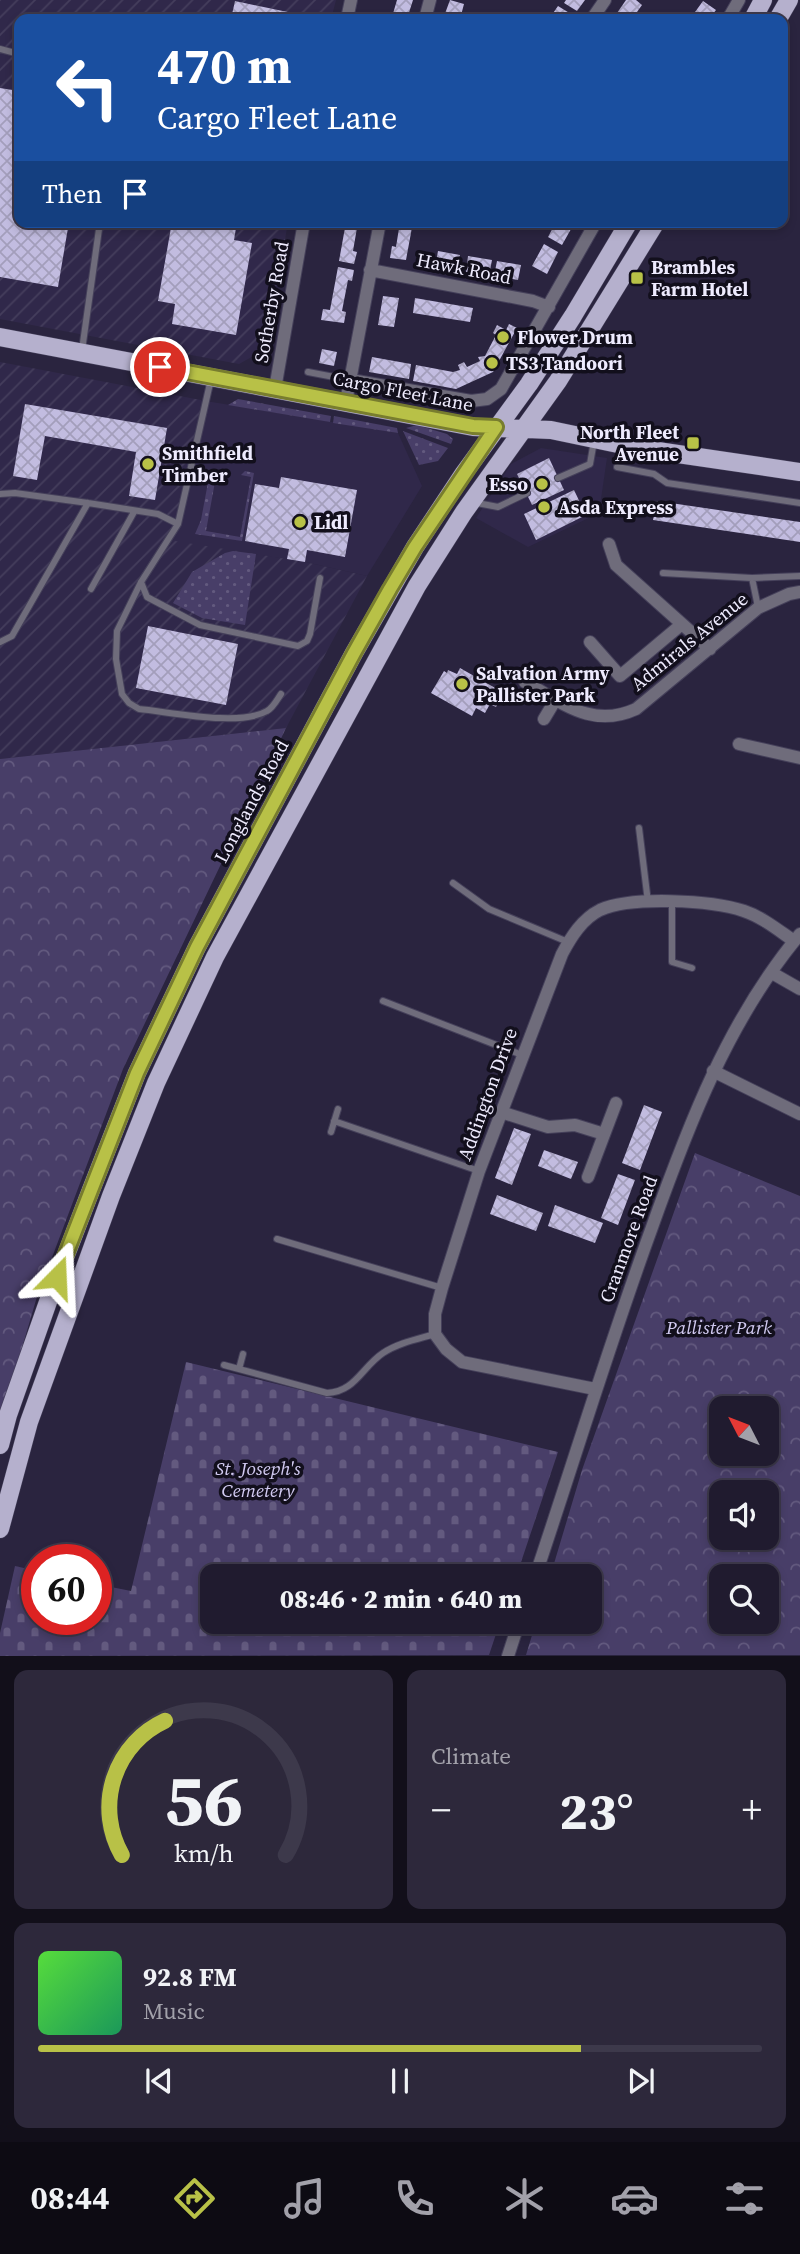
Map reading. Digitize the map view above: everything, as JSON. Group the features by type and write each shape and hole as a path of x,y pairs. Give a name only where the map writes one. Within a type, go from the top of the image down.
{"main road":[{"name":"Longlands Road","path":"0,1445 49,1299 137,1073 197,947 401,570 565,328 625,228"},
{"path":"0,1529 29,1422 107,1208 156,1083 215,957 417,586 472,502 558,381 652,228"},
{"name":"Cargo Fleet Lane","path":"0,337 473,426 551,430 800,472"}],"street":[{"name":"Sotherby Road","path":"275,389 303,228"},
{"path":"346,402 379,228"},
{"path":"351,380 471,401 487,399 501,389 593,228"},
{"name":"Hawk Road","path":"370,270 533,301 549,307"},
{"path":"610,544 616,565 710,649"},
{"name":"Admirals Avenue","path":"525,682 595,717 621,716 636,709 758,608 800,592"},
{"path":"590,642 620,676 682,624"},
{"path":"544,719 556,699"},
{"path":"738,744 800,758"},
{"name":"Addington Drive","path":"435,1334 435,1314 442,1288 479,1171 522,1055 568,942 576,930 599,911 615,906 648,902 703,902 745,911 797,938"},
{"name":"Cranmore Road","path":"539,1564 595,1389 666,1189 713,1071 751,1004 797,938"},
{"path":"772,973 800,989"},
{"path":"713,1071 800,1115"},
{"path":"588,1177 615,1103"},
{"path":"501,1112 548,1127 575,1125 604,1134"},
{"path":"435,1334 446,1349 461,1362 595,1389"},
{"path":"508,1656 515,1634"}],"lane":[{"path":"82,352 99,228"},
{"path":"308,372 351,380"},
{"path":"212,377 178,524 141,582 123,617 116,645 122,694 139,709 228,719 269,711 281,694"},
{"path":"558,478 590,464 594,439"},
{"path":"617,467 654,474 667,483 800,503"},
{"path":"0,494 15,493 88,503 165,516 178,524"},
{"path":"472,502 498,507 527,494"},
{"path":"0,642 12,636 88,503"},
{"path":"91,589 134,512"},
{"path":"663,573 752,578 800,576"},
{"path":"141,582 146,597 200,625 298,646 307,641 310,634 320,578"},
{"path":"752,578 758,608"},
{"path":"639,828 648,902"},
{"path":"453,883 489,909 568,942"},
{"path":"672,902 672,962 692,968"},
{"path":"383,1001 522,1055"},
{"path":"331,1132 338,1109"},
{"path":"334,1121 479,1171"},
{"path":"277,1239 442,1288"},
{"path":"224,1365 327,1393 337,1392 355,1382 384,1353 435,1334"},
{"path":"239,1369 243,1354"}],"shaded area":[{"path":"0,0 336,0 332,14 14,14 14,228 287,228 266,349 239,364 0,319"},
{"path":"0,362 206,401 175,541 305,562 367,576 286,728 0,759"},
{"path":"206,401 398,433 422,486 367,576 305,562 174,542"},
{"path":"541,448 607,458 599,513 528,547 476,518 511,464"}],"green space":[{"path":"238,399 331,416 330,422 228,405"},
{"path":"334,416 397,428 398,433 333,423"},
{"path":"417,425 447,434 453,439 451,444 406,428"},
{"path":"403,431 448,448 438,461 419,465"},
{"path":"217,471 206,531 240,537 251,477 241,475 245,471 254,473 242,541 195,534 201,520 209,477"},
{"path":"233,551 256,554 245,625 202,618 173,603 192,572"},
{"path":"286,728 123,1069 36,1300 0,1423 0,759"},
{"name":"Pallister Park","path":"695,1153 800,1196 800,1655 526,1655 532,1634 602,1634 602,1564 554,1564 582,1470"},
{"name":"St. Joseph's Cemetery","path":"186,1362 558,1452 520,1564 200,1564 200,1634 496,1634 489,1655 0,1656 0,1633 15,1566 21,1567 21,1635 112,1635 112,1587 131,1591"}],"building":[{"path":"397,0 413,0 409,14 393,14"},
{"path":"450,0 464,4 461,14 445,14"},
{"path":"566,0 585,0 577,11 564,3"},
{"path":"626,0 636,0 642,5 636,14 616,14"},
{"path":"235,1 297,14 232,14"},
{"path":"703,1 716,10 713,14 694,14"},
{"path":"558,6 571,14 552,14"},
{"path":"0,88 14,90 14,228 68,228 58,287 0,277"},
{"path":"171,228 236,228 234,240 252,243 236,335 172,324 175,304 158,301"},
{"path":"345,228 357,228 354,264 339,261"},
{"path":"399,228 412,228 406,260 390,258 392,246 396,247"},
{"path":"553,228 572,228 562,245 548,237"},
{"path":"544,244 558,252 547,274 532,266"},
{"path":"438,251 460,255 458,270 435,267"},
{"path":"468,256 492,260 489,276 466,272"},
{"path":"497,261 521,265 518,280 494,276"},
{"path":"338,267 354,270 352,281 348,280 342,311 346,312 344,323 321,320 323,309 330,310"},
{"path":"383,296 399,298 394,327 378,325"},
{"path":"415,298 473,308 470,322 413,313"},
{"path":"509,324 517,328 493,372 456,389 413,381 416,365 453,372 460,370 458,365 464,362 467,367 480,361 478,357 485,356 496,335 493,333 497,325 506,330"},
{"path":"322,349 337,352 334,366 319,363"},
{"path":"372,357 411,364 409,379 369,372"},
{"name":"Smithfield Timber","path":"25,404 167,428 155,500 129,496 136,452 45,436 37,480 13,476"},
{"name":"Esso","path":"549,458 564,490 532,505 517,474"},
{"name":"Lidl","path":"281,477 357,490 345,557 307,550 305,562 287,559 289,549 245,541 255,484 279,488"},
{"path":"574,490 586,515 536,540 524,514"},
{"path":"657,501 800,522 800,542 653,520"},
{"path":"148,626 238,644 226,705 136,688"},
{"name":"Salvation Army Pallister Park","path":"460,668 504,693 496,707 490,704 485,713 476,708 472,716 431,693 444,671 457,674"},
{"path":"644,1105 662,1112 640,1170 622,1163"},
{"path":"514,1128 531,1134 512,1185 495,1178"},
{"path":"544,1150 578,1162 571,1179 538,1166"},
{"path":"618,1174 635,1180 618,1225 601,1218"},
{"path":"497,1195 543,1213 536,1231 490,1214"},
{"path":"555,1205 603,1223 595,1243 548,1226"}],"place":[{"name":"Brambles Farm Hotel","path":"637,278"},
{"name":"Flower Drum","path":"503,337"},
{"name":"TS3 Tandoori","path":"492,363"},
{"name":"North Fleet Avenue","path":"693,443"},
{"name":"Smithfield Timber","path":"148,464"},
{"name":"Esso","path":"542,484"},
{"name":"Asda Express","path":"544,507"},
{"name":"Lidl","path":"300,522"},
{"name":"Salvation Army Pallister Park","path":"462,684"}],"route":[{"path":"57,1277 137,1073 197,947 390,589 496,427 473,426 160,367"}]}
